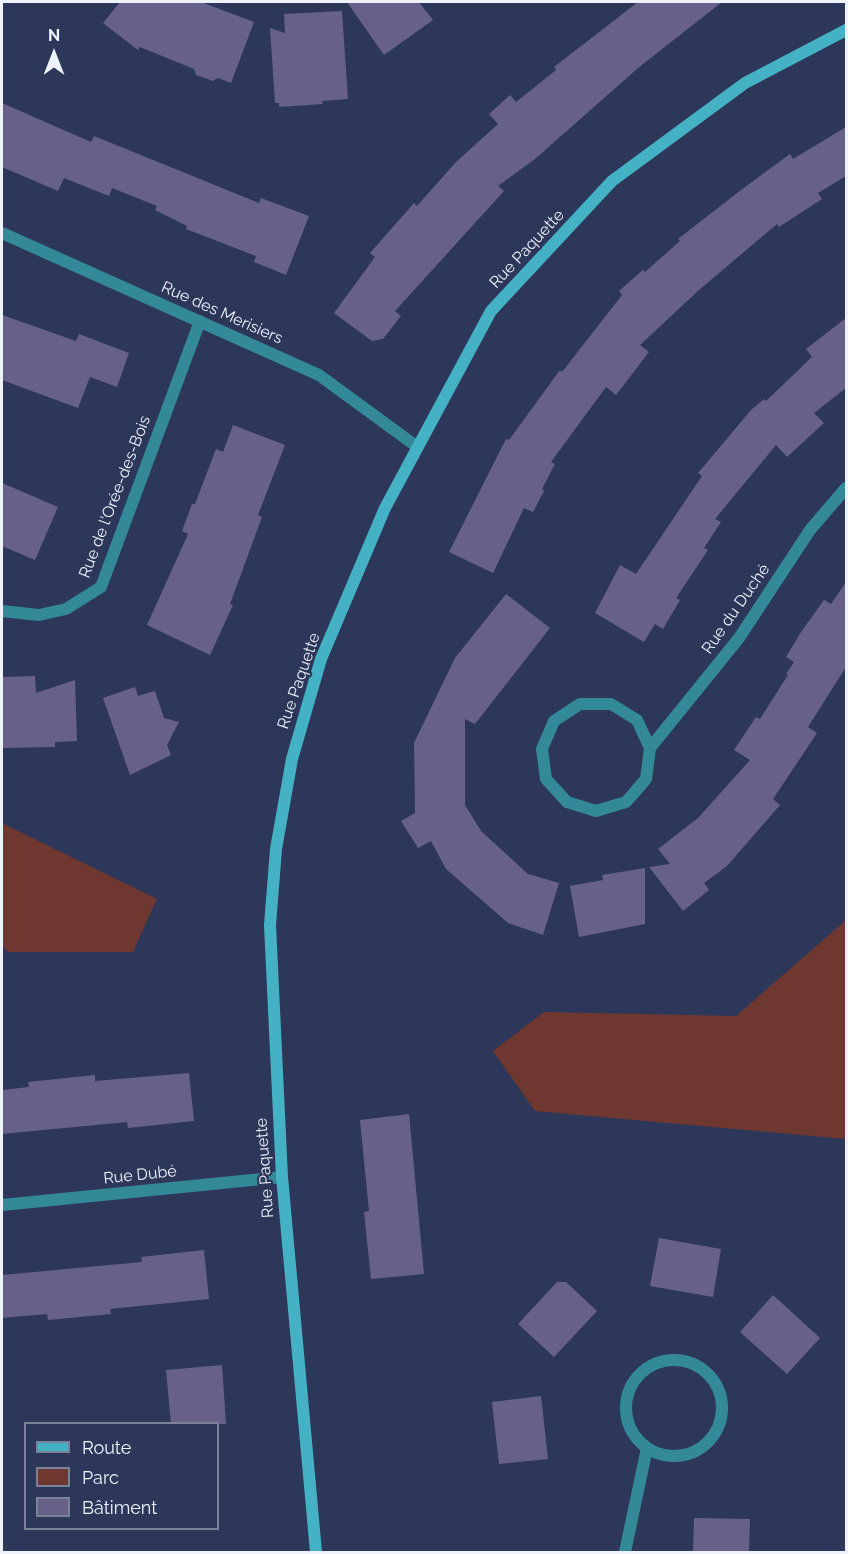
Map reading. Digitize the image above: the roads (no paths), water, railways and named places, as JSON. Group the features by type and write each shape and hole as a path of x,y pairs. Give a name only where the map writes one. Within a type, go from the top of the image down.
{"street":[{"name":"Rue Paquette","path":"316,1552 282,1178 270,925 276,849 290,771 321,659 385,508 416,446 491,311 612,181 745,83 846,30"},
{"name":"Rue des Merisiers","path":"2,233 319,375 416,446"},
{"name":"Rue de l'Orée-des-Bois","path":"2,611 39,615 66,609 101,587 200,321"},
{"name":"Rue du Duché","path":"650,748 739,638 810,530 846,488"},
{"path":"580,704 611,704 620,709 637,720 650,748 646,778 633,794 626,802 596,811 567,802 546,779 542,748 554,721 580,704"},
{"name":"Rue Dubé","path":"2,1205 282,1178"},
{"path":"668,1360 691,1362 711,1376 721,1396 721,1419 711,1440 692,1453 668,1456 646,1448 631,1431 628,1419 626,1408 631,1386 646,1368 668,1360"},
{"path":"624,1552 646,1448"}]}
